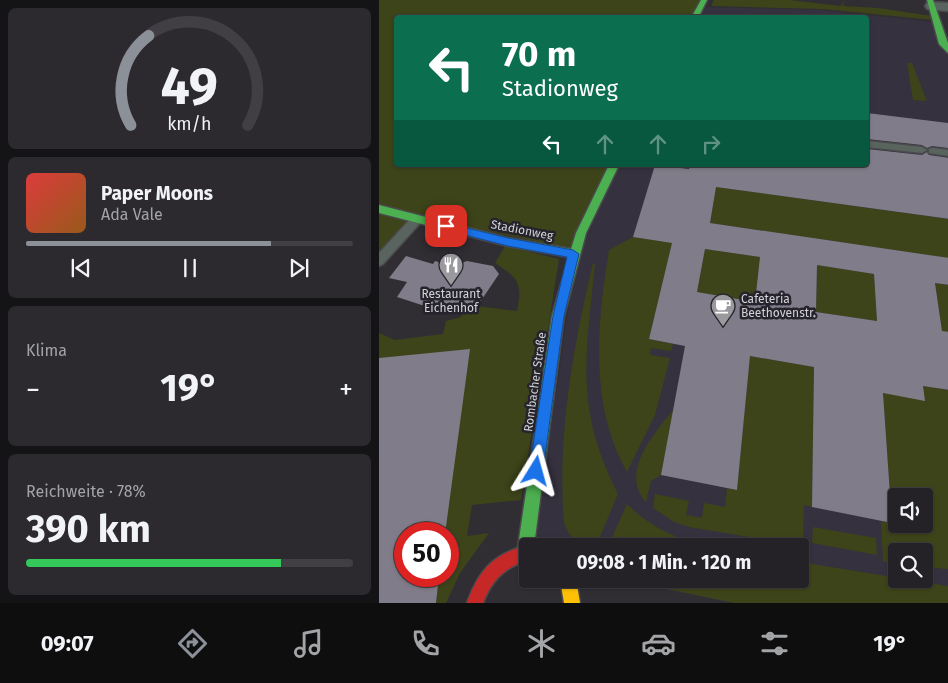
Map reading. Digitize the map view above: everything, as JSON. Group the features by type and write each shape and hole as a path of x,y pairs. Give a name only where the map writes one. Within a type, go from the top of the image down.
{"main road":[{"path":"696,15 704,0"},
{"path":"931,3 943,44 948,52"},
{"name":"Rombacher Straße","path":"529,538 558,316 573,254 613,167"},
{"name":"Stadionweg","path":"379,209 508,242 573,254"},
{"name":"Rombacher Straße","path":"475,603 484,582 496,567 510,557 519,555"},
{"path":"570,588 572,603"}],"street":[{"path":"931,3 948,7"}],"lane":[{"path":"869,144 948,154"},
{"path":"379,261 417,219"}],"shaded area":[{"path":"703,7 822,10 869,15 699,15"},
{"path":"869,15 934,22 941,46 949,57 948,603 733,603 657,588 809,588 809,538 535,538 575,264 617,167 869,167"}],"green space":[{"path":"379,0 701,0 692,15 394,15 394,167 607,167 569,249 379,207"},
{"path":"714,0 789,0 841,6 844,0 843,6 878,8 932,16 934,20 822,9 711,6"},
{"path":"907,63 912,63 927,101 913,100"},
{"path":"716,187 948,219 948,258 710,223"},
{"path":"379,209 417,219 379,261"},
{"path":"633,237 672,243 649,339 673,344 671,351 651,348 650,355 670,358 655,415 627,472 615,446 606,419 601,392 599,335 609,250"},
{"path":"505,246 559,259 521,500 472,505 467,536 489,533 459,575 459,522 440,522 379,358 379,333 395,340 443,334 446,321 461,317 469,305 517,311 519,287 517,282 514,277 495,263"},
{"path":"705,249 760,257 755,302 697,292"},
{"path":"593,263 595,264 587,354 589,407 604,463 618,494 599,538 573,538 564,523 562,491 565,425 568,392 579,327"},
{"path":"817,265 874,274 877,321 816,312"},
{"path":"935,283 948,285 948,332 942,331"},
{"path":"750,356 814,367 812,507 804,505 803,538 755,538 689,527 674,522 653,508 655,494 689,501 686,515 702,518 704,503 725,507 727,488 737,490"},
{"path":"882,378 948,390 948,569 933,568 933,543 888,543 888,562 883,561 881,521 888,522 888,533 933,533 933,488 890,488"},
{"path":"674,409 661,475 651,481 646,502 639,490 636,478 638,466 649,442"},
{"path":"627,504 663,531 680,538 612,538"},
{"path":"813,527 876,538 877,555 812,543"},
{"path":"809,563 888,576 888,588 933,588 933,584 948,586 948,603 734,603 662,588 809,588"},
{"path":"438,587 453,587 446,603 436,603"}],"building":[{"path":"869,113 949,123 949,148 932,146 927,148 922,145 869,139"},
{"path":"869,149 922,155 927,152 929,155 949,158 949,219 716,187 710,223 949,258 949,285 935,283 942,331 949,332 949,390 923,386 925,401 883,393 890,488 888,488 888,522 812,507 814,367 750,356 737,490 661,475 685,346 649,339 672,243 633,237 654,167 689,169 690,167 869,167","holes":["705,249 760,257 755,302 697,292","817,265 874,274 877,321 816,312"]},
{"path":"406,256 433,264 435,261 453,266 467,261 493,266 499,274 474,311 466,313 440,306 437,310 397,297 407,282 389,278"},
{"path":"470,349 447,522 394,522 394,587 438,587 436,603 379,603 379,358"}],"traffic: fast":[{"path":"696,15 704,0"},
{"path":"930,0 943,44 949,52"},
{"path":"527,538 558,316 581,233 613,167"},
{"path":"379,209 508,242 574,254"}],"traffic: slow":[{"path":"570,588 572,603"}],"traffic: jam":[{"path":"475,603 483,584 494,570 509,559 519,555"}],"place":[{"name":"Restaurant Eichenhof","path":"451,286"},
{"name":"Cafeteria Beethovenstr.","path":"723,327"}],"route":[{"path":"446,226 508,242 573,254 558,316 536,471"}]}
